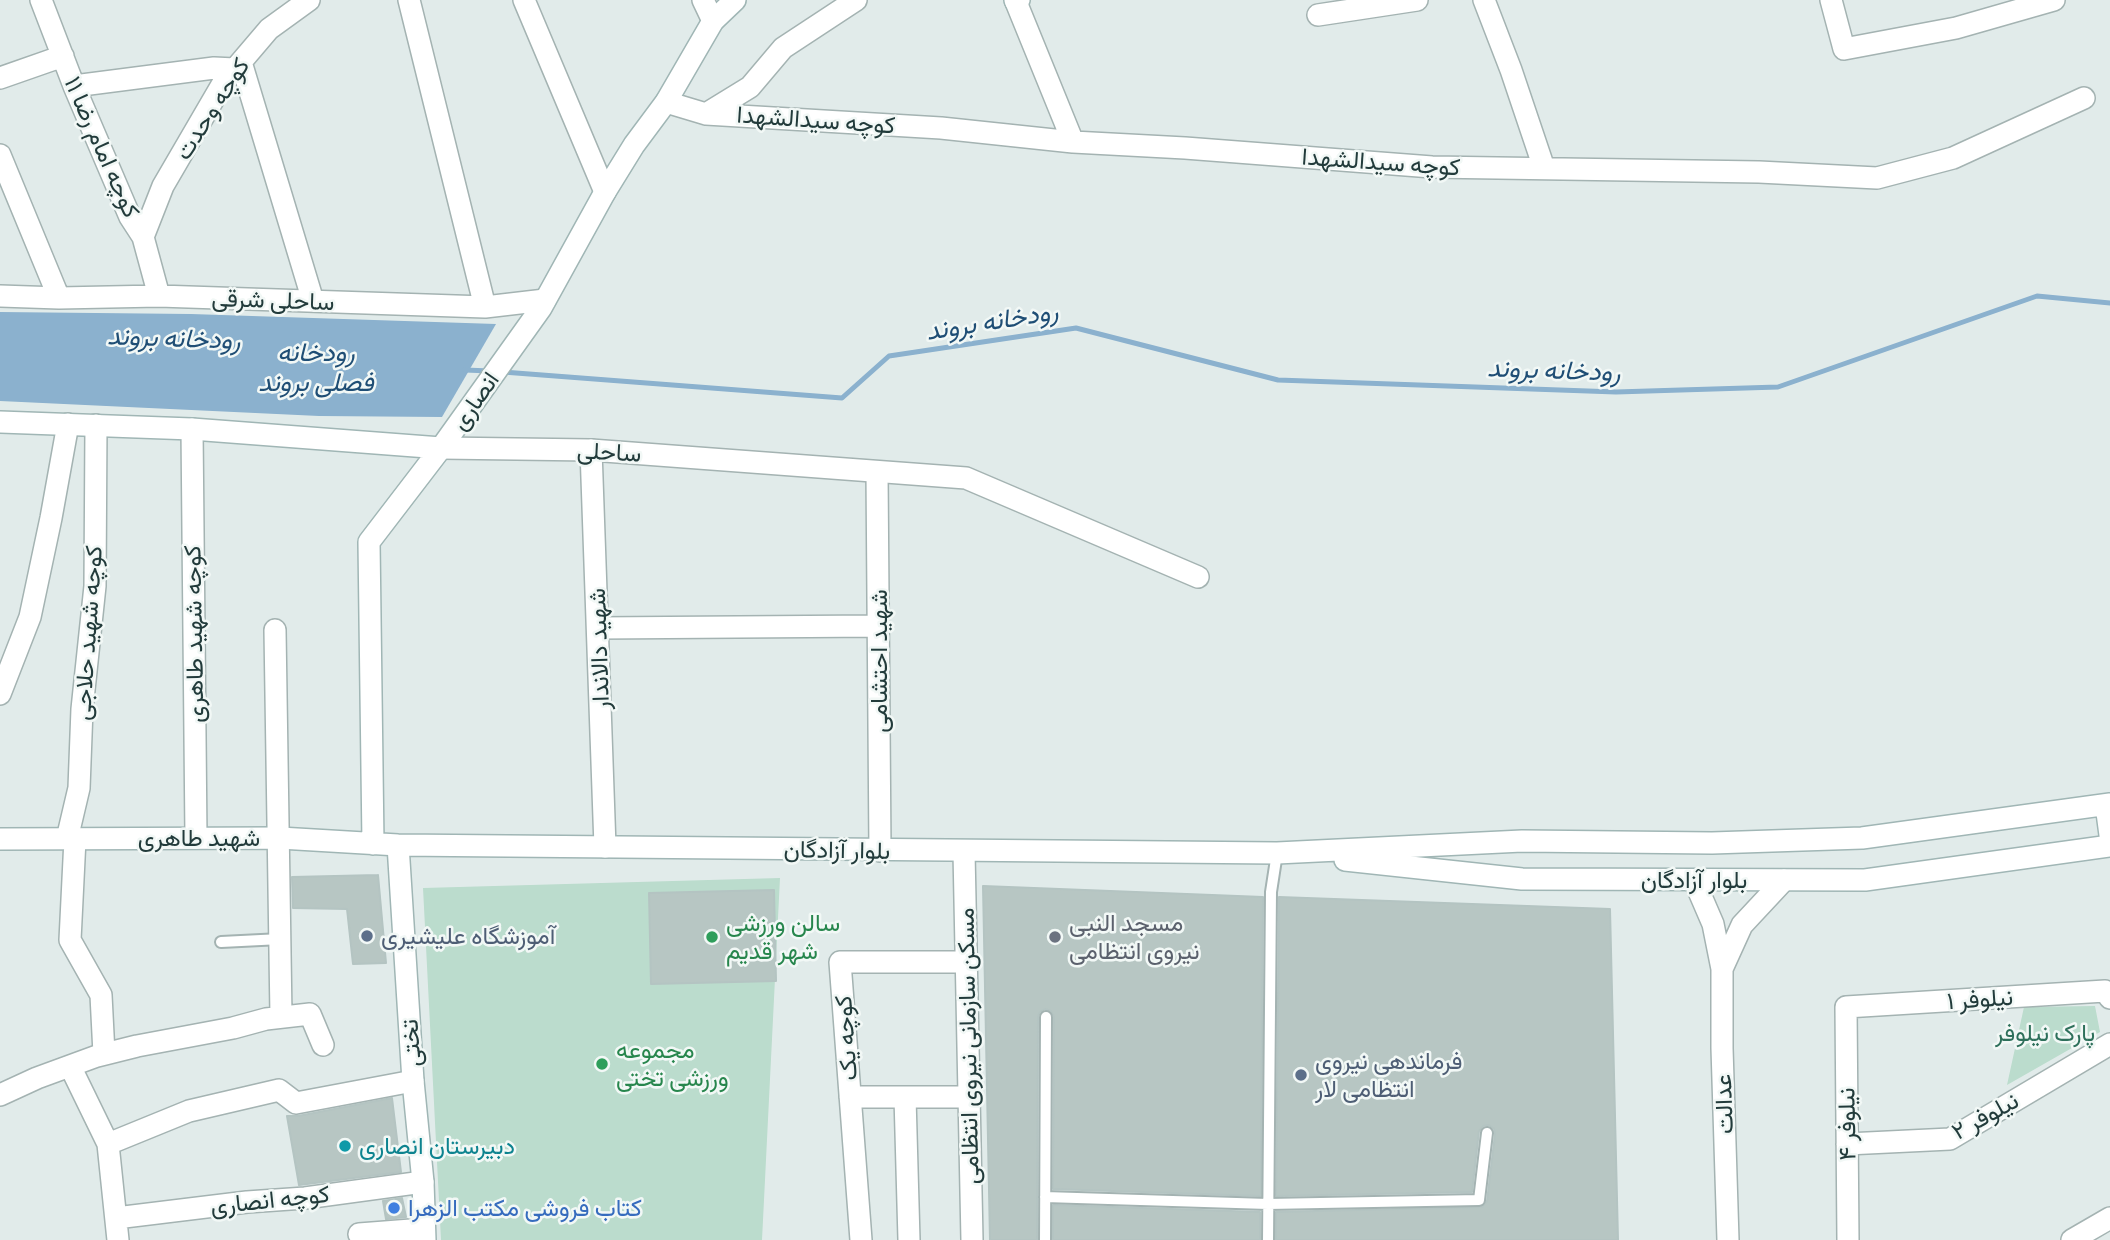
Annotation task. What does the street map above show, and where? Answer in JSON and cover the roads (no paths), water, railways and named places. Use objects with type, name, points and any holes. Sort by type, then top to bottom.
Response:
[{"type":"street","name":"کوچه امام رضا ۱۱","points":[[41,0],[130,217],[144,237],[159,296]]},
{"type":"street","name":"کوچه وحدت","points":[[144,237],[163,186],[223,83],[269,29],[309,0]]},
{"type":"street","points":[[410,0],[485,307]]},
{"type":"street","points":[[524,0],[605,192]]},
{"type":"street","points":[[703,0],[713,20]]},
{"type":"street","name":"انصاری","points":[[373,844],[369,542],[441,448],[543,304],[634,145],[666,102],[713,20],[735,0]]},
{"type":"street","points":[[706,114],[750,88],[783,48],[856,0]]},
{"type":"street","points":[[1318,15],[1417,0]]},
{"type":"street","points":[[1485,0],[1544,168]]},
{"type":"street","points":[[1831,0],[1844,49],[1956,28],[2054,0]]},
{"type":"street","points":[[1017,1],[1073,142]]},
{"type":"street","points":[[0,78],[63,56]]},
{"type":"street","points":[[75,86],[238,65],[313,301]]},
{"type":"street","name":"کوچه سیدالشهدا","points":[[666,102],[706,114],[941,128],[1073,142],[1432,167],[1759,172],[1877,178],[1953,158],[2084,98]]},
{"type":"street","points":[[0,155],[59,298]]},
{"type":"street","name":"ساحلی شرقی","points":[[0,296],[159,296],[485,307],[543,304]]},
{"type":"street","name":"ساحلی","points":[[0,422],[192,429],[441,448],[591,450],[966,478],[1198,577]]},
{"type":"street","points":[[0,694],[30,617],[68,424]]},
{"type":"street","name":"کوچه شهید حلاجی","points":[[96,425],[95,586],[82,709],[79,788],[71,839],[70,940],[101,995],[104,1055]]},
{"type":"street","name":"کوچه شهید طاهری","points":[[192,429],[196,838]]},
{"type":"street","name":"شهید دالاندار","points":[[591,450],[605,847]]},
{"type":"street","name":"شهید احتشامی","points":[[877,472],[880,851]]},
{"type":"street","points":[[598,628],[878,626]]},
{"type":"street","points":[[275,630],[281,1017]]},
{"type":"street","points":[[2108,804],[2110,835]]},
{"type":"street","name":"بلوار آزادگان","points":[[398,845],[1277,853],[1522,841],[1712,843],[1862,838],[2108,804]]},
{"type":"street","name":"شهید طاهری","points":[[0,839],[280,838],[398,845]]},
{"type":"street","name":"تختی","points":[[398,845],[425,1235]]},
{"type":"street","name":"بلوار آزادگان","points":[[1277,853],[1522,878],[1865,880],[2110,846]]},
{"type":"street","name":"مسکن سازمانی نیروی انتظامی","points":[[964,852],[972,1240]]},
{"type":"street","points":[[1694,880],[1713,924],[1722,968]]},
{"type":"street","points":[[1722,968],[1742,925],[1784,880]]},
{"type":"street","name":"کوچه یک","points":[[861,1240],[840,962],[966,962]]},
{"type":"street","name":"عدالت","points":[[1722,968],[1721,1048],[1728,1240]]},
{"type":"street","name":"نیلوفر ۱","points":[[1846,1007],[2105,992],[2110,998]]},
{"type":"street","name":"نیلوفر ۴","points":[[1846,1007],[1848,1240]]},
{"type":"street","points":[[0,1095],[136,1045],[233,1028],[266,1019],[310,1014],[323,1045]]},
{"type":"street","name":"نیلوفر ۲","points":[[1847,1144],[1950,1139],[2110,1044]]},
{"type":"street","points":[[71,1068],[108,1144],[118,1240]]},
{"type":"street","points":[[0,1076],[32,1081]]},
{"type":"street","points":[[108,1144],[189,1111],[279,1090],[296,1102],[413,1081]]},
{"type":"street","points":[[850,1097],[969,1097]]},
{"type":"street","points":[[905,1097],[908,1240]]},
{"type":"street","name":"کوچه انصاری","points":[[116,1218],[247,1202],[305,1198],[423,1182]]},
{"type":"street","points":[[2072,1240],[2110,1218]]},
{"type":"street","points":[[359,1234],[425,1235]]},
{"type":"lane","points":[[1268,1240],[1271,892],[1277,853]]},
{"type":"lane","points":[[221,942],[281,939]]},
{"type":"lane","points":[[1045,1240],[1046,1017]]},
{"type":"lane","points":[[1045,1197],[1268,1204],[1479,1200],[1487,1133]]},
{"type":"water","name":"رودخانه فصلی بروند","points":[[0,312],[191,314],[496,324],[442,417],[319,416],[0,401]]},
{"type":"waterway","name":"رودخانه بروند","points":[[503,372],[842,398],[889,356],[1076,328],[1278,380],[1616,392],[1778,387],[2037,296],[2110,303]]},
{"type":"waterway","name":"رودخانه بروند","points":[[465,370],[490,371]]},
{"type":"place","name":"آموزشگاه علیشیری","points":[[367,936]]},
{"type":"place","name":"سالن ورزشی شهر قدیم","points":[[712,937]]},
{"type":"place","name":"مسجد النبی نیروی انتظامی","points":[[1055,937]]},
{"type":"place","name":"مجموعه ورزشی تختی","points":[[602,1064]]},
{"type":"place","name":"فرماندهی نیروی انتظامی لار","points":[[1301,1075]]},
{"type":"place","name":"دبیرستان انصاری","points":[[345,1146]]},
{"type":"place","name":"کتاب فروشی مکتب الزهرا","points":[[394,1208]]},
{"type":"park label","name":"پارک نیلوفر","points":[[2045,1033]]}]
